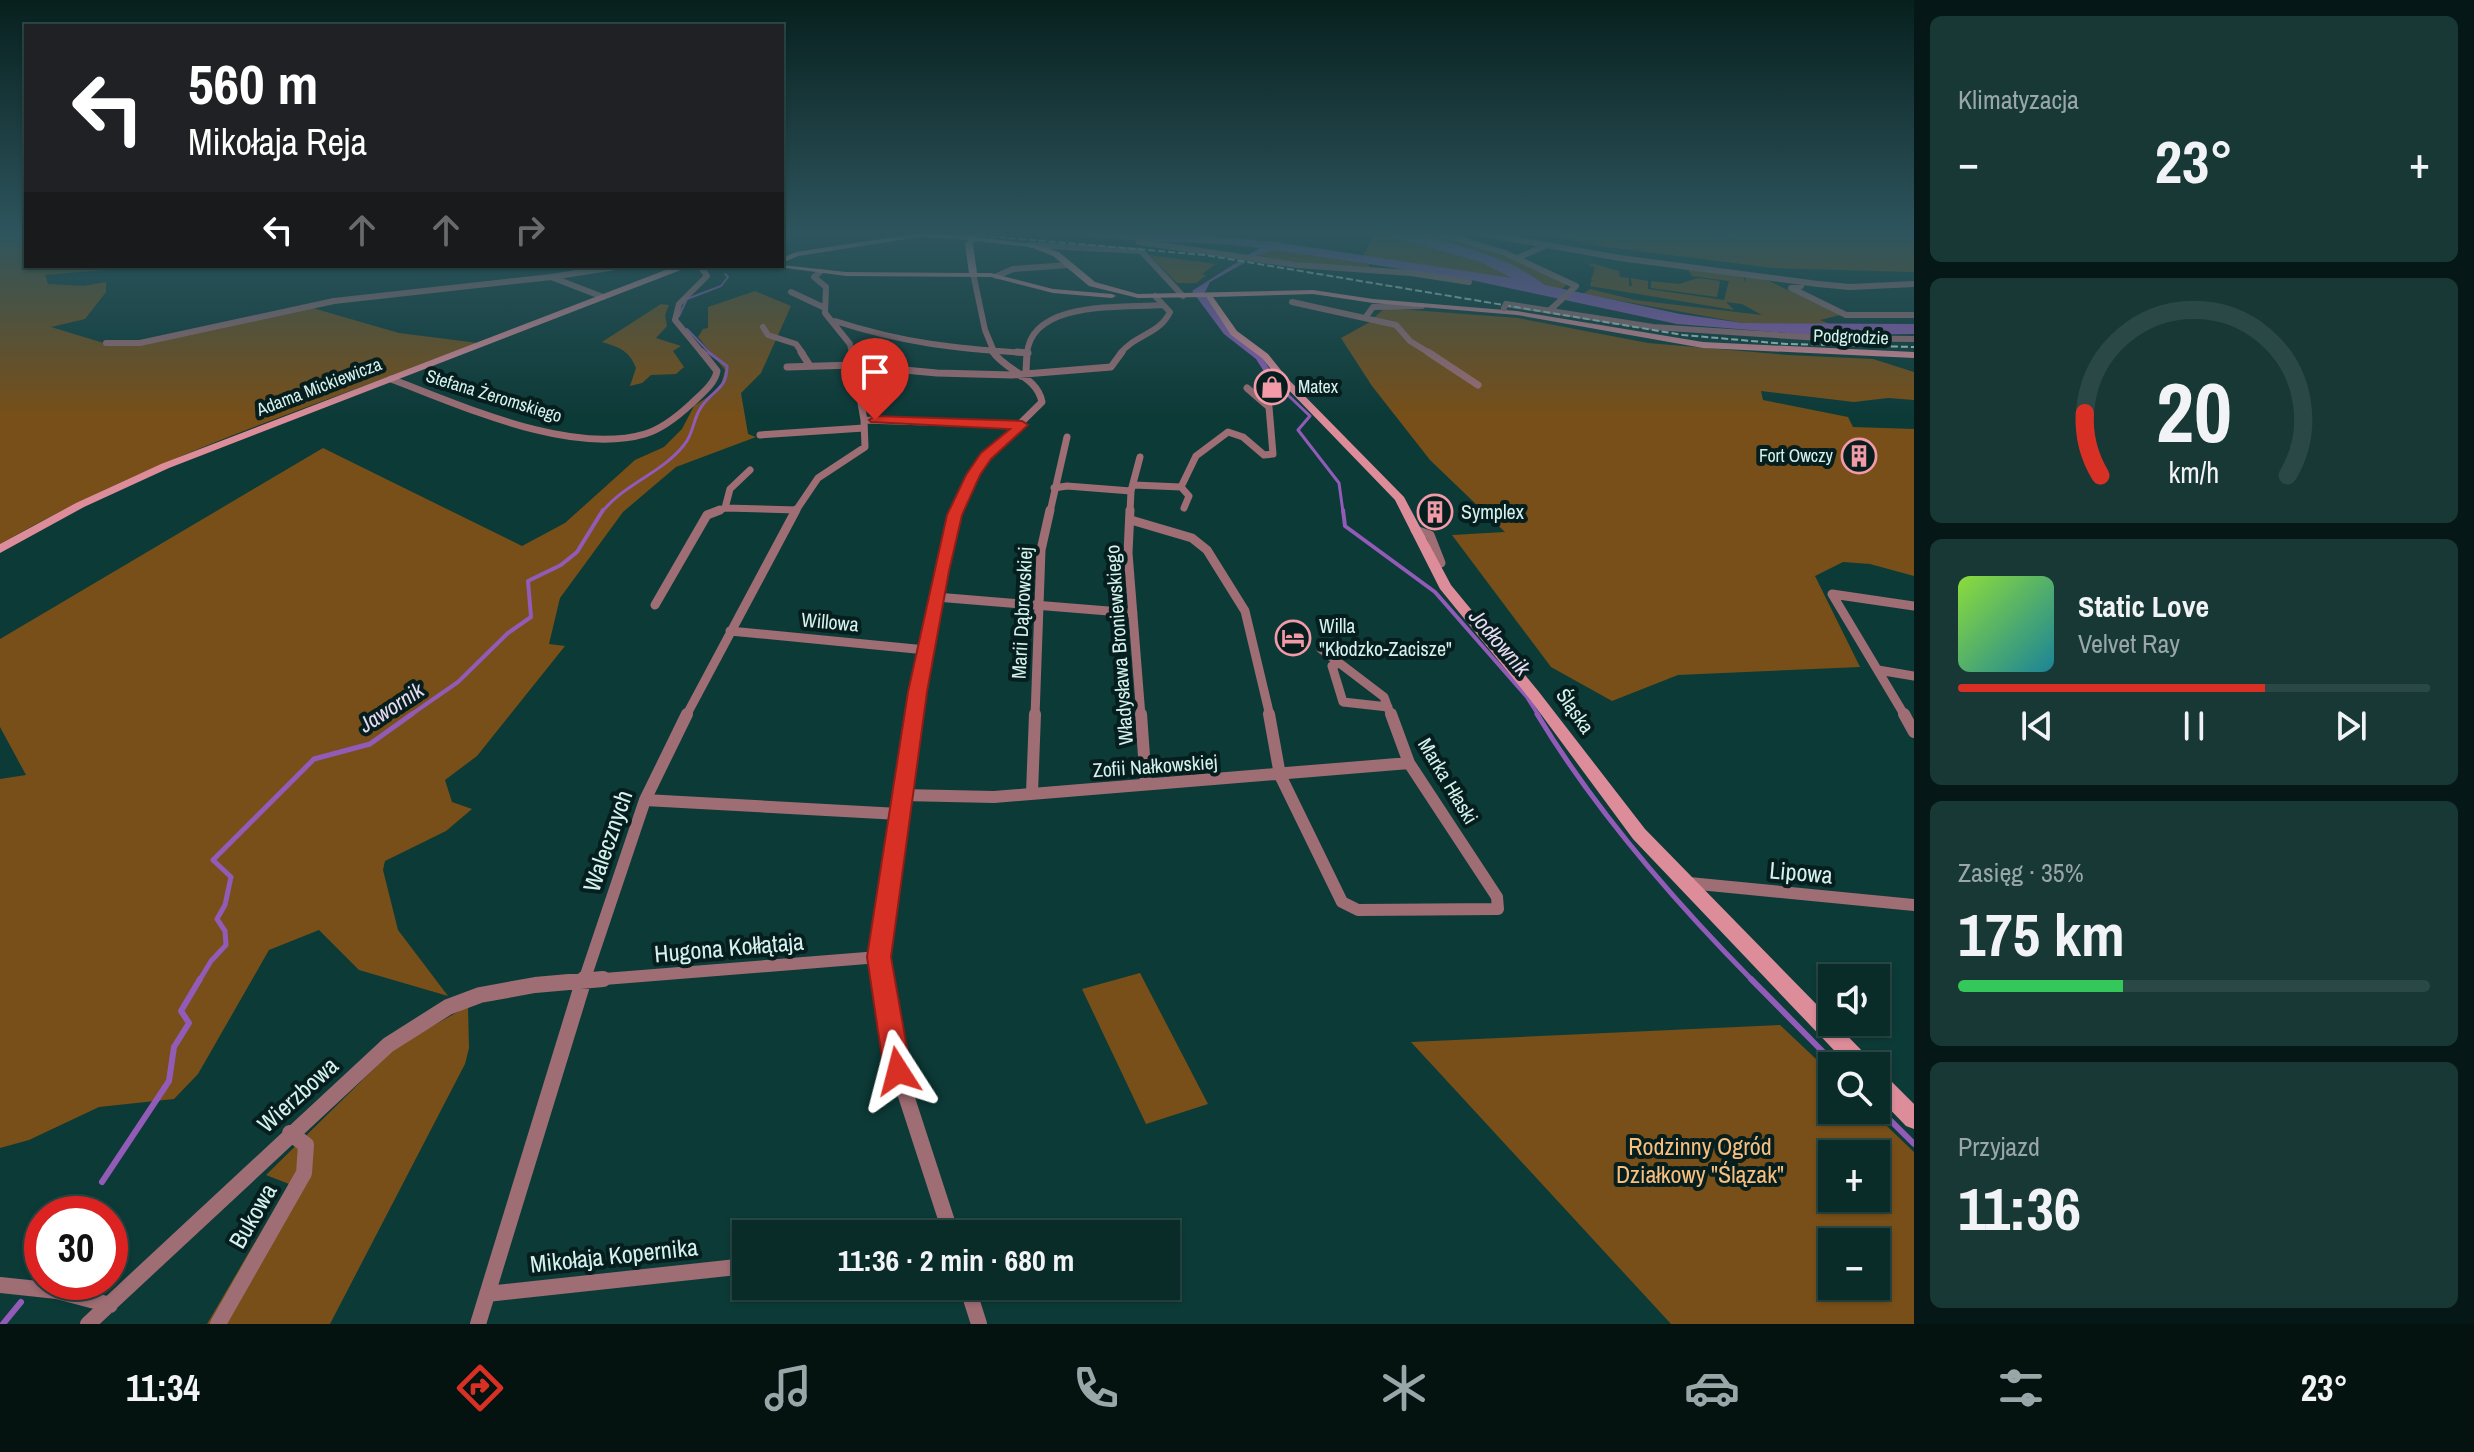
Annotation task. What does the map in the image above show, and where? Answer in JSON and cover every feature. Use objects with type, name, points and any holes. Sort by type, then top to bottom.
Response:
[{"type":"main road","name":"Adama Mickiewicza","points":[[0,549],[80,505],[146,474],[611,294]]},
{"type":"main road","points":[[1081,294],[1138,296]]},
{"type":"main road","points":[[1130,294],[1138,296]]},
{"type":"main road","name":"Podgrodzie","points":[[1138,296],[1260,294]]},
{"type":"main road","name":"Podgrodzie","points":[[1321,294],[1422,306],[1504,308],[1688,344],[1914,355]]},
{"type":"main road","name":"Śląska","points":[[1203,296],[1234,333],[1265,356],[1285,381],[1400,499],[1433,565],[1463,611],[1534,695],[1639,834],[1849,1052]]},
{"type":"main road","points":[[1890,1094],[1914,1119]]},
{"type":"street","points":[[106,343],[140,343],[334,301],[399,294]]},
{"type":"street","points":[[595,294],[603,297]]},
{"type":"street","name":"Stefana Żeromskiego","points":[[391,379],[561,434],[607,438],[643,435],[682,412],[716,377],[717,371],[675,320],[679,304],[689,294]]},
{"type":"street","points":[[795,294],[825,308],[847,337],[853,353],[864,424]]},
{"type":"street","points":[[825,308],[826,294]]},
{"type":"street","points":[[946,1220],[898,1071],[879,957],[926,650],[954,515],[986,456],[1037,410],[1042,399],[1038,388],[992,352],[979,294]]},
{"type":"street","points":[[1552,308],[1569,294]]},
{"type":"street","points":[[1803,294],[1846,315],[1914,315]]},
{"type":"street","points":[[853,353],[912,371],[1021,376],[1111,367],[1127,346],[1165,324],[1170,312],[1155,296]]},
{"type":"street","points":[[1292,302],[1396,325],[1410,341],[1478,385]]},
{"type":"street","points":[[1021,376],[1026,372],[1033,332],[1051,320],[1095,309],[1162,305]]},
{"type":"street","points":[[1365,318],[1373,307],[1422,306]]},
{"type":"street","points":[[1504,308],[1552,308],[1653,327],[1820,338],[1914,339]]},
{"type":"street","points":[[833,321],[889,338],[945,348],[1028,353]]},
{"type":"street","points":[[763,327],[768,335],[796,344],[810,366]]},
{"type":"street","points":[[787,367],[854,365]]},
{"type":"street","points":[[1181,487],[1196,456],[1228,432],[1243,437],[1264,455],[1273,454],[1269,407],[1247,388]]},
{"type":"street","points":[[760,435],[864,424],[1022,425]]},
{"type":"street","name":"Walecznych","points":[[478,1324],[583,983],[645,800],[730,631],[796,510],[818,478],[863,449],[864,424]]},
{"type":"street","name":"Marii Dąbrowskiej","points":[[1032,793],[1041,550],[1067,437]]},
{"type":"street","name":"Władysława Broniewskiego","points":[[1140,457],[1133,488],[1128,553],[1146,784]]},
{"type":"street","points":[[725,508],[730,489],[750,470]]},
{"type":"street","points":[[1054,488],[1181,487],[1189,496],[1184,508]]},
{"type":"street","points":[[655,605],[707,515],[725,508],[796,510]]},
{"type":"street","points":[[1131,520],[1192,538],[1207,550],[1245,611],[1273,728],[1280,775]]},
{"type":"street","points":[[1914,606],[1832,594],[1914,732]]},
{"type":"street","points":[[936,597],[1040,608],[1133,613]]},
{"type":"street","name":"Willowa","points":[[730,631],[926,650]]},
{"type":"street","name":"Marka Hłaski","points":[[1280,775],[1342,902],[1358,910],[1498,909],[1497,897],[1409,763],[1384,697],[1321,649]]},
{"type":"street","points":[[1339,663],[1332,666],[1343,702],[1388,707]]},
{"type":"street","points":[[1878,670],[1914,676]]},
{"type":"street","name":"Zofii Nałkowskiej","points":[[902,795],[994,797],[1409,763]]},
{"type":"street","points":[[645,800],[899,814]]},
{"type":"street","name":"Lipowa","points":[[1684,883],[1914,905]]},
{"type":"street","name":"Hugona Kołłątaja","points":[[583,983],[879,957]]},
{"type":"street","name":"Wierzbowa","points":[[88,1324],[388,1045],[448,1007],[480,995],[583,983]]},
{"type":"street","name":"Bukowa","points":[[218,1324],[304,1173],[306,1145],[290,1133]]},
{"type":"street","name":"Mikołaja Kopernika","points":[[487,1294],[732,1268]]},
{"type":"street","points":[[0,1285],[57,1291],[110,1305]]},
{"type":"street","points":[[971,1300],[979,1324]]},
{"type":"green space","points":[[0,294],[105,294],[85,319],[51,327],[107,344],[141,344],[309,307],[399,333],[478,343],[175,459],[57,513],[0,544]]},
{"type":"green space","points":[[747,294],[762,294],[791,306],[761,373],[741,393],[748,434],[756,437],[676,467],[623,512],[560,598],[549,644],[565,646],[477,756],[445,780],[452,802],[472,809],[446,831],[385,861],[383,870],[398,930],[448,996],[359,970],[319,930],[269,950],[198,1074],[174,1099],[99,1107],[29,1140],[0,1148],[0,779],[26,775],[0,727],[0,639],[323,448],[522,546],[565,523],[635,460],[664,447],[682,429],[694,406],[720,389],[725,370],[698,337],[703,329],[708,328],[708,307]]},
{"type":"green space","points":[[1583,294],[1610,294],[1635,300],[1762,315],[1742,304],[1726,302],[1734,310],[1637,294],[1681,294],[1724,300],[1726,294],[1796,294],[1840,315],[1820,320],[1830,324],[1743,323]]},
{"type":"green space","points":[[661,304],[669,305],[665,315],[667,326],[656,338],[681,346],[673,351],[684,367],[676,374],[651,375],[642,383],[630,386],[636,368],[630,357],[619,348],[602,342]]},
{"type":"green space","points":[[1385,308],[1518,318],[1648,343],[1873,359],[1914,372],[1914,400],[1888,398],[1854,402],[1761,391],[1763,400],[1848,417],[1853,427],[1914,429],[1914,576],[1870,564],[1843,562],[1815,576],[1860,667],[1678,675],[1612,701],[1551,667],[1452,535],[1505,532],[1430,460],[1372,386],[1341,338],[1368,323]]},
{"type":"green space","points":[[1140,973],[1208,1104],[1146,1124],[1082,989]]},
{"type":"green space","points":[[468,1006],[469,1048],[465,1064],[330,1324],[207,1324],[289,1184],[266,1175],[397,1046]]},
{"type":"green space","name":"Rodzinny Ogród Działkowy \"Ślązak\"","points":[[1780,1025],[1818,1061],[1818,1124],[1885,1124],[1914,1152],[1914,1324],[1671,1324],[1411,1042]]},
{"type":"shaded area","points":[[1194,294],[1204,294],[1231,334],[1262,357],[1277,381],[1270,381],[1256,359],[1224,334]]},
{"type":"shaded area","points":[[1536,294],[1586,294],[1680,314],[1743,323],[1914,324],[1914,334],[1811,335],[1677,324]]},
{"type":"waterway","name":"Jawornik","points":[[679,316],[687,299],[701,294]]},
{"type":"waterway","name":"Jawornik","points":[[687,329],[711,354]]},
{"type":"waterway","name":"Jawornik","points":[[602,512],[621,494],[675,455],[687,441],[699,410],[725,380],[727,366],[708,352]]},
{"type":"waterway","name":"Jodłownik","points":[[1271,379],[1310,416],[1298,430],[1339,483],[1343,512]]},
{"type":"waterway","name":"Jawornik","points":[[409,716],[458,682],[508,633],[531,617],[528,581],[561,565],[577,552],[603,510]]},
{"type":"waterway","name":"Jodłownik","points":[[1343,510],[1345,526],[1435,592],[1527,697],[1539,716]]},
{"type":"waterway","name":"Jawornik","points":[[199,981],[211,961],[226,945],[225,931],[217,919],[225,905],[231,877],[213,860],[314,759],[370,744],[412,714]]},
{"type":"waterway","name":"Jodłownik","points":[[1537,714],[1610,820],[1694,919],[1753,981]]},
{"type":"waterway","name":"Jawornik","points":[[102,1182],[169,1081],[174,1047],[189,1023],[181,1011],[200,979]]},
{"type":"waterway","name":"Jodłownik","points":[[1751,979],[1823,1052]]},
{"type":"waterway","name":"Jodłownik","points":[[1890,1120],[1914,1144]]},
{"type":"waterway","name":"Jawornik","points":[[3,1324],[21,1302]]},
{"type":"railway","points":[[1437,294],[1683,335],[1786,344],[1914,347]]},
{"type":"place","name":"Matex","points":[[1272,387]]},
{"type":"place","name":"Fort Owczy","points":[[1859,456]]},
{"type":"place","name":"Symplex","points":[[1435,512]]},
{"type":"place","name":"Willa \"Kłodzko-Zacisze\"","points":[[1293,638]]},
{"type":"route","points":[[875,420],[1022,425],[986,456],[973,475],[954,515],[941,571],[918,692],[879,957],[898,1071]]}]
